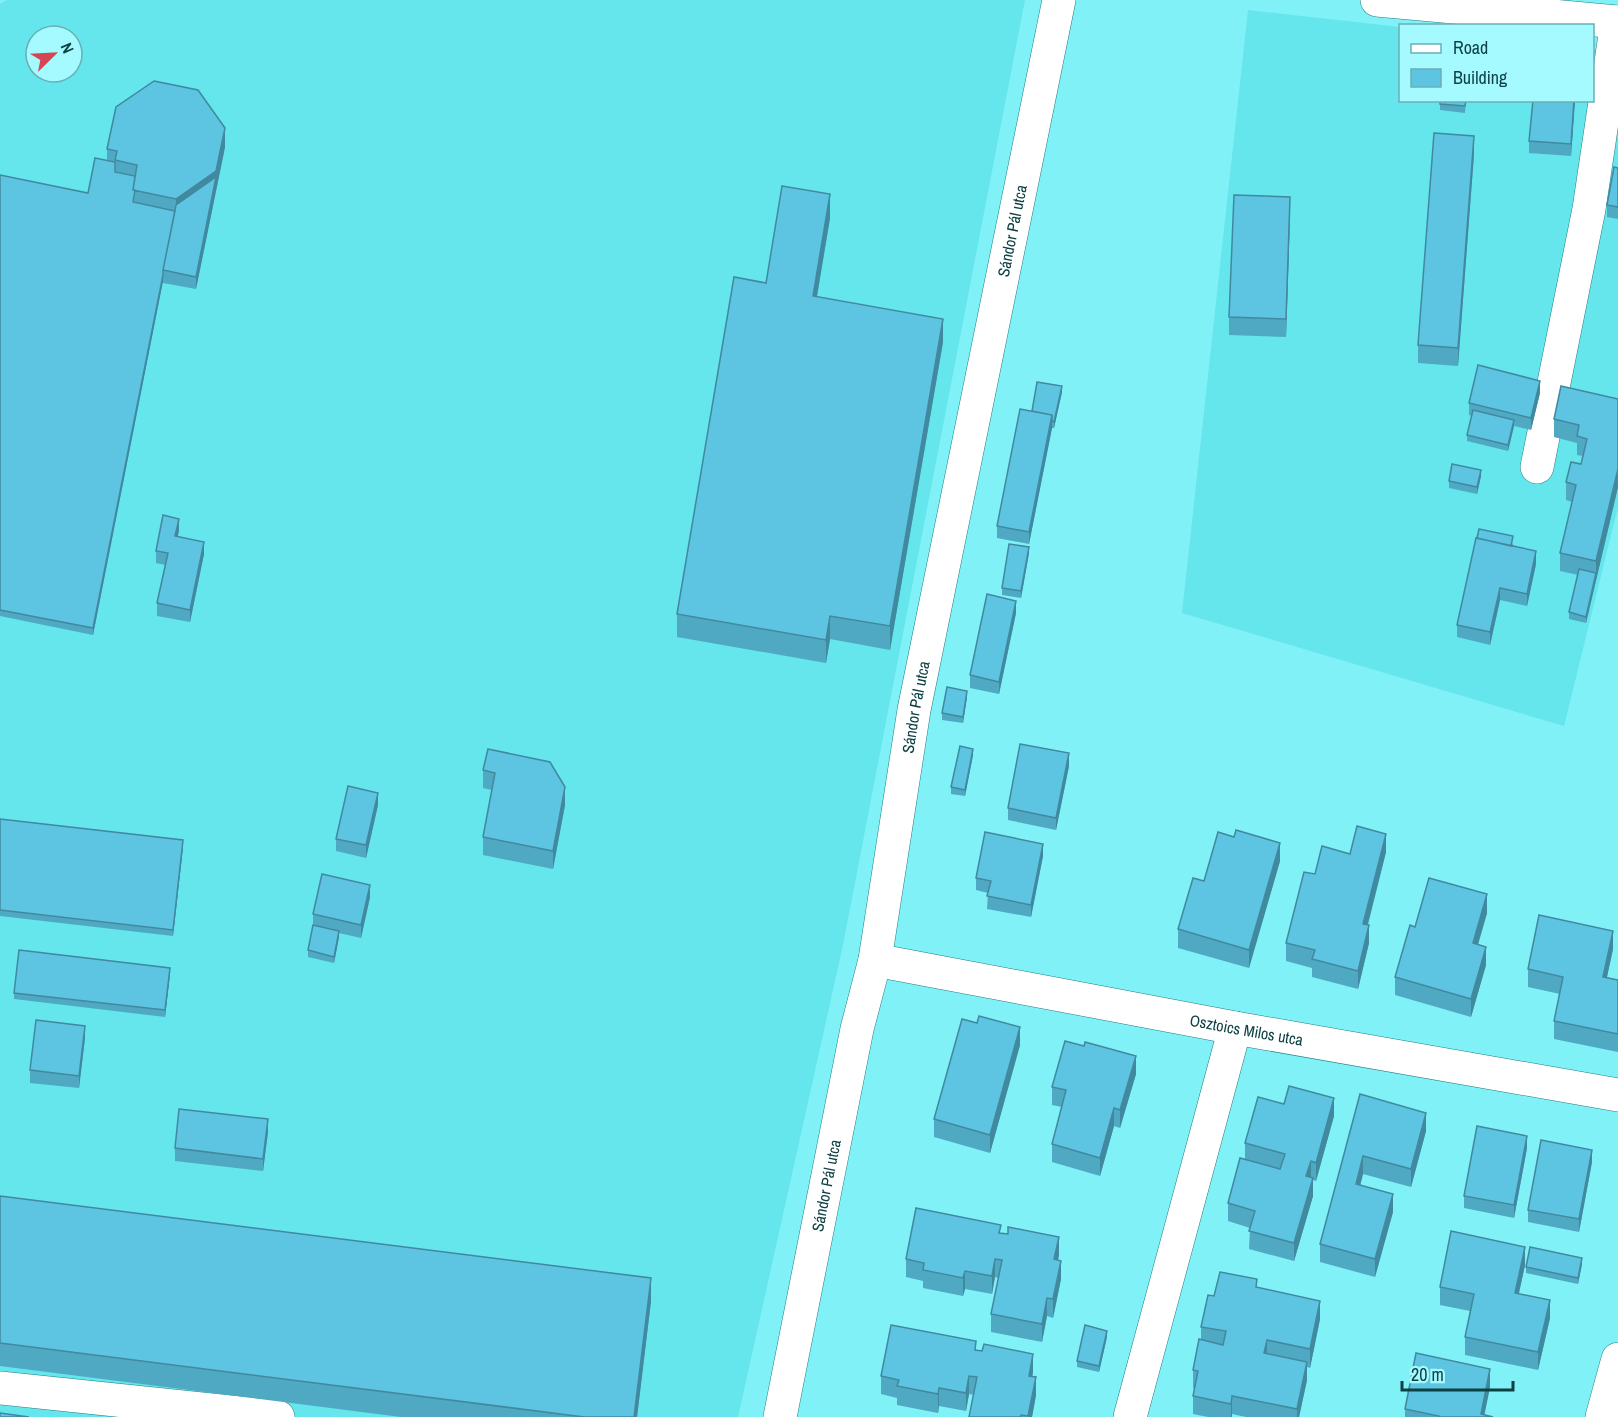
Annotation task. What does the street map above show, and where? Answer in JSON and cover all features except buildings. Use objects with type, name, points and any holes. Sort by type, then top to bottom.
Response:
[{"type":"street","name":"Sándor Pál utca","points":[[780,1417],[856,1029],[874,960],[914,710],[1059,0]]},
{"type":"street","points":[[1377,0],[1618,22],[1589,209],[1537,467]]},
{"type":"street","name":"Osztoics Milos utca","points":[[874,960],[1235,1028],[1618,1095]]},
{"type":"street","points":[[1131,1417],[1235,1028]]},
{"type":"street","points":[[1602,1417],[1618,1359]]},
{"type":"street","points":[[0,1388],[278,1417]]},
{"type":"shaded area","points":[[7,0],[1025,0],[843,945],[738,1417],[0,1417],[0,4]]},
{"type":"shaded area","points":[[1248,10],[1399,27],[1399,102],[1594,102],[1594,49],[1618,52],[1618,507],[1564,726],[1182,613]]}]
